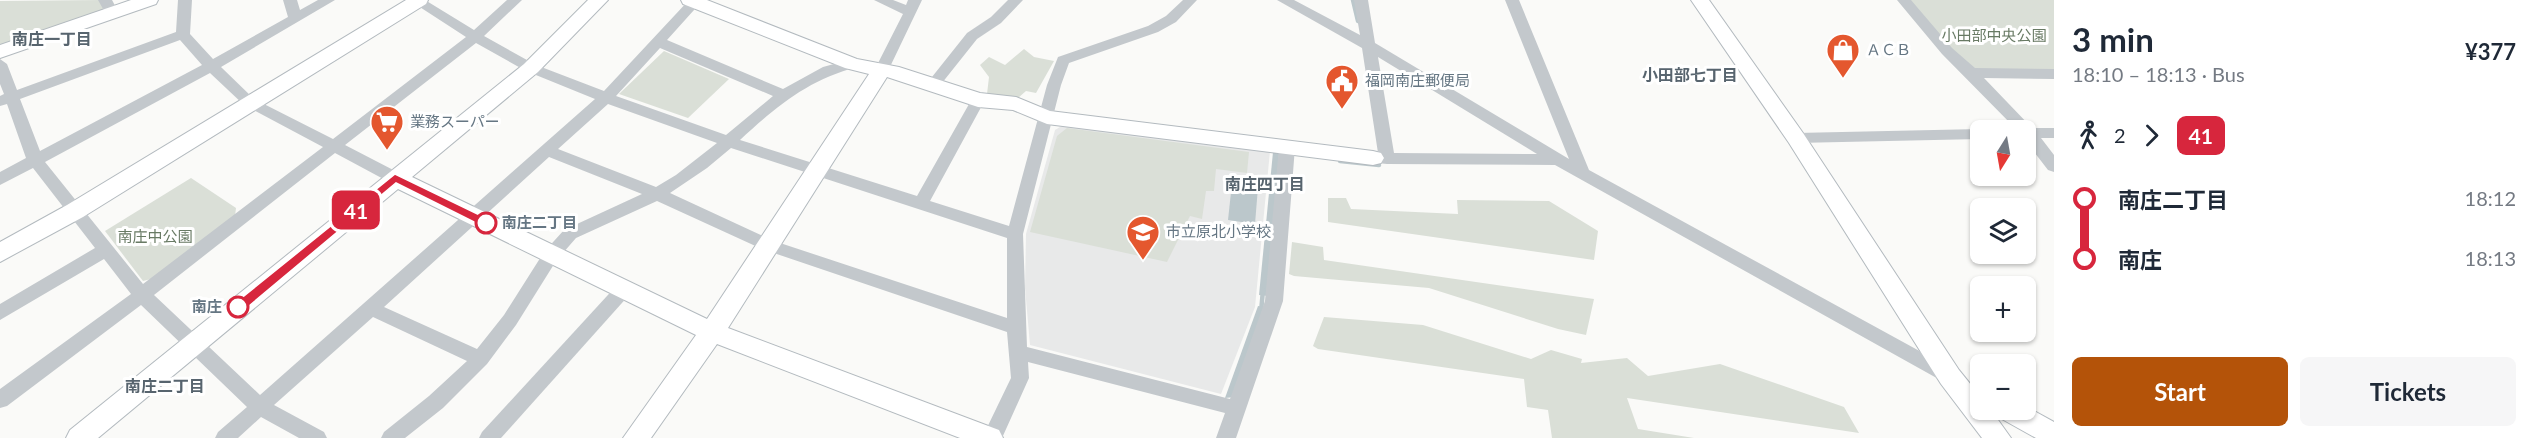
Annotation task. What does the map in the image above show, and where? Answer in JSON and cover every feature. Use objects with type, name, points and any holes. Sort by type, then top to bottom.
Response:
[{"type":"street","points":[[0,52],[109,7],[149,0]]},
{"type":"street","points":[[185,0],[183,34],[195,50],[249,102],[473,217],[712,332],[991,438],[1020,378],[1016,328],[1015,234],[1063,60],[1106,44],[1151,32],[1175,17],[1190,0]]},
{"type":"street","points":[[290,0],[295,19]]},
{"type":"street","points":[[0,179],[212,66],[328,0]]},
{"type":"street","points":[[0,253],[75,211],[417,0],[475,37],[531,68],[606,98],[730,142],[1015,234]]},
{"type":"street","points":[[0,400],[142,295],[475,37],[515,0]]},
{"type":"street","points":[[79,438],[531,68],[599,0]]},
{"type":"street","points":[[642,437],[881,71],[912,6],[882,0]]},
{"type":"street","points":[[933,85],[972,36],[996,20],[1016,0]]},
{"type":"street","points":[[1284,0],[1371,47],[1558,160],[1970,388]]},
{"type":"street","points":[[1361,0],[1371,47],[1380,159]]},
{"type":"street","points":[[1512,0],[1582,172]]},
{"type":"street","points":[[1700,0],[1796,138],[1950,377],[1998,438]]},
{"type":"street","points":[[1904,0],[1947,51],[2015,120]]},
{"type":"street","points":[[225,438],[606,98],[694,1],[852,64],[933,85],[978,100],[1016,104],[1047,117],[1286,156],[1558,160]]},
{"type":"street","points":[[6,99],[183,34]]},
{"type":"street","points":[[658,42],[784,95]]},
{"type":"street","points":[[0,64],[6,99],[35,160],[142,295],[192,345],[260,407],[317,438]]},
{"type":"street","points":[[391,438],[422,414],[481,359],[503,330],[535,277],[570,234],[657,194],[683,179],[803,81],[838,66],[852,64]]},
{"type":"street","points":[[1971,73],[2054,74]]},
{"type":"street","points":[[921,203],[978,100]]},
{"type":"street","points":[[2036,133],[2054,133]]},
{"type":"street","points":[[1796,138],[1970,134]]},
{"type":"street","points":[[2036,144],[2054,166]]},
{"type":"street","points":[[548,151],[657,194],[768,245],[1016,328]]},
{"type":"street","points":[[1226,438],[1274,301],[1286,156]]},
{"type":"street","points":[[0,313],[106,250]]},
{"type":"street","points":[[489,438],[624,290]]},
{"type":"street","points":[[370,309],[481,359]]},
{"type":"street","points":[[1019,352],[1236,408]]},
{"type":"street","points":[[2027,420],[2054,435]]},
{"type":"shaded area","name":"市立原北小学校","points":[[1065,124],[1270,151],[1255,307],[1221,394],[1030,345],[1025,288],[1026,234],[1055,130]]},
{"type":"shaded area","points":[[1273,152],[1279,154],[1268,296],[1259,295]]},
{"type":"shaded area","points":[[1232,183],[1258,187],[1255,224],[1228,220]]},
{"type":"shaded area","points":[[1258,306],[1265,307],[1235,397],[1225,398]]},
{"type":"green space","points":[[101,0],[106,9],[6,46],[0,45],[0,1]]},
{"type":"green space","name":"小田部中央公園","points":[[1904,0],[2054,0],[2054,74],[1971,73]]},
{"type":"green space","points":[[1024,49],[1034,57],[1054,61],[1036,93],[1026,91],[1018,98],[987,94],[989,77],[980,65],[989,57],[1005,65]]},
{"type":"green space","points":[[664,51],[729,79],[688,118],[619,94]]},
{"type":"green space","points":[[1067,128],[1249,152],[1247,173],[1216,169],[1214,191],[1206,191],[1202,219],[1190,216],[1167,262],[1030,232],[1057,136]]},
{"type":"green space","name":"南庄中公園","points":[[191,178],[236,208],[235,216],[151,279],[143,281],[105,231]]},
{"type":"green space","points":[[1328,198],[1346,198],[1351,209],[1458,214],[1457,200],[1549,201],[1598,231],[1594,260],[1328,222]]},
{"type":"green space","points":[[1292,242],[1323,247],[1324,260],[1594,299],[1586,335],[1558,329],[1429,288],[1294,276],[1289,274]]},
{"type":"green space","points":[[1324,317],[1423,325],[1531,359],[1551,350],[1582,359],[1581,363],[1627,358],[1648,376],[1720,364],[1844,407],[1859,433],[1627,398],[1638,429],[1694,438],[1552,438],[1548,410],[1527,407],[1524,379],[1318,349],[1313,346]]},
{"type":"waterway","points":[[1353,0],[1358,21]]},
{"type":"waterway","points":[[1340,161],[1379,165]]},
{"type":"waterway","points":[[1261,312],[1263,290]]},
{"type":"bus line","name":"41","points":[[238,307],[395,178],[486,223]]},
{"type":"place","name":"ＡＣＢ","points":[[1843,79]]},
{"type":"place","name":"福岡南庄郵便局","points":[[1342,110]]},
{"type":"place","name":"業務スーパー","points":[[387,151]]},
{"type":"place","name":"南庄二丁目","points":[[486,223]]},
{"type":"place","name":"市立原北小学校","points":[[1143,261]]},
{"type":"place","name":"南庄","points":[[238,307]]},
{"type":"district","name":"南庄一丁目","points":[[52,39]]},
{"type":"district","name":"小田部七丁目","points":[[1690,75]]},
{"type":"district","name":"南庄四丁目","points":[[1265,184]]},
{"type":"district","name":"南庄二丁目","points":[[165,386]]}]
